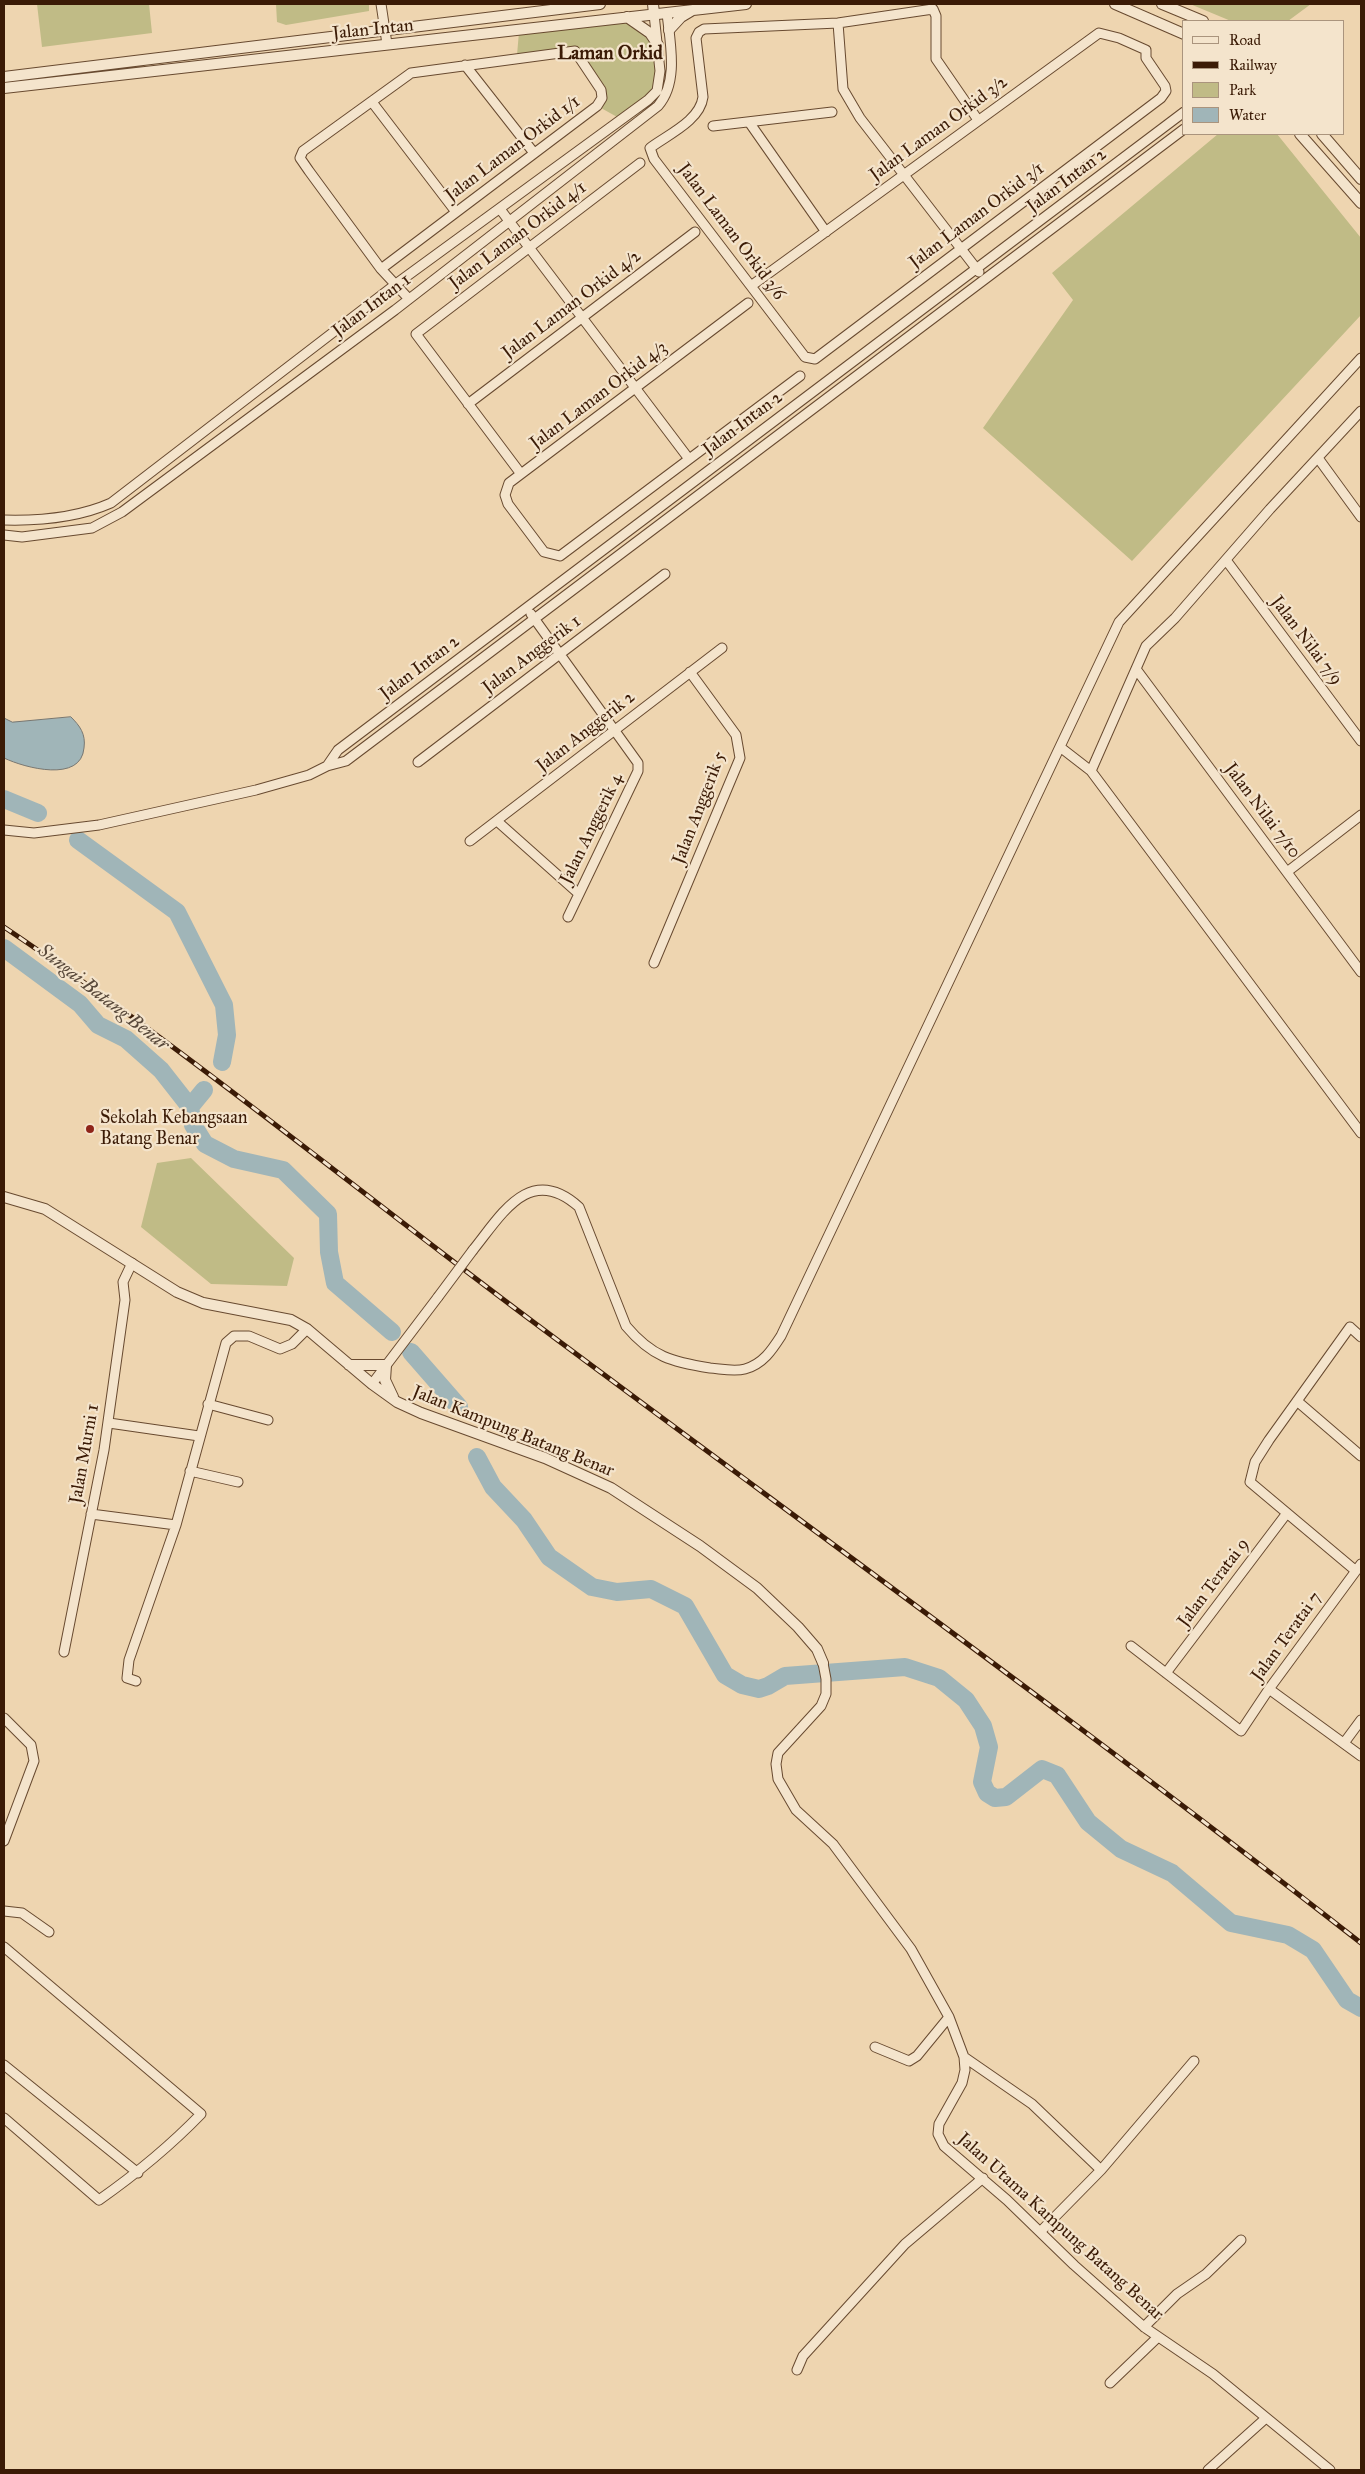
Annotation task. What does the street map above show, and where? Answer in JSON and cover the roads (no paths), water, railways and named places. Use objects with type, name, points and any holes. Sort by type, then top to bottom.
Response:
[{"type":"street","points":[[381,4],[387,44]]},
{"type":"street","name":"Jalan Intan","points":[[4,77],[600,4]]},
{"type":"street","name":"Jalan Intan","points":[[4,88],[627,17],[653,9],[694,10],[746,4]]},
{"type":"street","points":[[1115,4],[1182,33]]},
{"type":"street","points":[[1162,4],[1201,20]]},
{"type":"street","name":"Jalan Intan 1","points":[[4,535],[22,538],[92,528],[122,512],[409,299],[658,106],[666,98],[670,86],[671,69],[667,8]]},
{"type":"street","name":"Jalan Intan 1","points":[[4,520],[69,516],[94,511],[111,503],[396,284],[648,100],[657,91],[660,71],[653,9]]},
{"type":"street","points":[[978,120],[936,59],[936,16],[933,9],[838,23],[843,89],[860,118],[903,176],[985,279]]},
{"type":"street","points":[[669,30],[681,17],[694,10]]},
{"type":"street","points":[[627,17],[650,33],[658,45]]},
{"type":"street","name":"Jalan Laman Orkid 3/6","points":[[781,326],[654,159],[650,148],[685,123],[702,106],[696,38],[699,32],[704,29],[838,23]]},
{"type":"street","name":"Jalan Laman Orkid 3/2","points":[[751,286],[1099,33],[1118,38],[1146,50],[1146,58]]},
{"type":"street","name":"Jalan Laman Orkid 1/1","points":[[575,51],[597,81],[602,98],[597,106],[381,269],[300,158],[303,151],[411,73],[465,65],[575,51]]},
{"type":"street","name":"Jalan Laman Orkid 3/1","points":[[781,326],[805,357],[809,360],[815,359],[1162,98],[1166,91],[1165,86],[1146,58]]},
{"type":"street","points":[[465,65],[534,154]]},
{"type":"street","points":[[372,102],[456,212]]},
{"type":"street","points":[[713,126],[832,112]]},
{"type":"street","name":"Jalan Intan 2","points":[[328,766],[338,750],[977,270],[1182,114]]},
{"type":"street","points":[[749,122],[826,232]]},
{"type":"street","name":"Jalan Intan 2","points":[[4,830],[34,834],[99,825],[256,790],[310,775],[328,766],[346,761],[1182,131]]},
{"type":"street","points":[[1301,135],[1361,203]]},
{"type":"street","points":[[1323,135],[1361,179]]},
{"type":"street","name":"Jalan Laman Orkid 4/1","points":[[468,404],[416,334],[530,249],[640,163]]},
{"type":"street","points":[[500,209],[689,458],[800,376]]},
{"type":"street","name":"Jalan Laman Orkid 4/2","points":[[468,404],[695,232]]},
{"type":"street","points":[[381,269],[409,299]]},
{"type":"street","name":"Jalan Laman Orkid 4/3","points":[[689,458],[560,556],[544,552],[508,504],[505,495],[509,483],[748,303]]},
{"type":"street","points":[[372,1384],[473,1250],[517,1197],[532,1191],[554,1191],[568,1198],[579,1207],[626,1326],[637,1339],[658,1355],[677,1363],[732,1371],[746,1369],[771,1353],[782,1336],[1119,622],[1361,358]]},
{"type":"street","points":[[468,404],[521,474]]},
{"type":"street","points":[[1091,771],[1146,646],[1176,618],[1361,411]]},
{"type":"street","points":[[1318,458],[1361,517]]},
{"type":"street","name":"Jalan Nilai 7/9","points":[[1226,560],[1361,741]]},
{"type":"street","name":"Jalan Anggerik 1","points":[[418,762],[665,574]]},
{"type":"street","name":"Jalan Anggerik 4","points":[[526,608],[638,763],[638,771],[568,917]]},
{"type":"street","name":"Jalan Anggerik 2","points":[[470,841],[722,648]]},
{"type":"street","name":"Jalan Nilai 7/10","points":[[1136,669],[1361,972]]},
{"type":"street","name":"Jalan Anggerik 5","points":[[654,963],[740,758],[736,735],[690,672]]},
{"type":"street","points":[[1060,747],[1091,771],[1361,1132]]},
{"type":"street","points":[[1286,872],[1361,816]]},
{"type":"street","points":[[497,821],[579,894]]},
{"type":"street","name":"Jalan Kampung Batang Benar","points":[[4,1197],[45,1209],[177,1292],[203,1303],[291,1320],[307,1329],[372,1384],[398,1402],[420,1413],[545,1458],[611,1488],[700,1546],[758,1588],[798,1627],[817,1649],[824,1663]]},
{"type":"street","name":"Jalan Murni 1","points":[[64,1652],[109,1423],[125,1300],[123,1282],[132,1263]]},
{"type":"street","points":[[1358,1568],[1250,1482],[1255,1462],[1350,1327],[1361,1336]]},
{"type":"street","points":[[136,1681],[127,1678],[129,1660],[176,1525],[226,1343],[234,1336],[249,1336],[280,1349],[292,1344],[307,1329]]},
{"type":"street","points":[[349,1365],[386,1365]]},
{"type":"street","points":[[386,1365],[385,1380],[388,1390],[398,1402]]},
{"type":"street","points":[[1297,1401],[1361,1456]]},
{"type":"street","points":[[208,1404],[268,1420]]},
{"type":"street","points":[[109,1423],[199,1436]]},
{"type":"street","points":[[190,1471],[238,1482]]},
{"type":"street","name":"Jalan Teratai 9","points":[[1166,1673],[1287,1513]]},
{"type":"street","points":[[91,1514],[176,1525]]},
{"type":"street","name":"Jalan Teratai 7","points":[[1166,1673],[1241,1731],[1269,1688],[1358,1568]]},
{"type":"street","points":[[1131,1646],[1166,1673]]},
{"type":"street","name":"Jalan Utama Kampung Batang Benar","points":[[824,1663],[826,1694],[821,1706],[778,1753],[776,1764],[778,1779],[796,1810],[834,1844],[910,1949],[949,2017],[964,2058],[962,2083],[939,2124],[938,2134],[944,2146],[983,2178],[1041,2231],[1074,2265],[1144,2327],[1213,2374],[1330,2470]]},
{"type":"street","points":[[1269,1688],[1361,1756]]},
{"type":"street","points":[[4,1718],[31,1745],[34,1761],[4,1841]]},
{"type":"street","points":[[1344,1743],[1361,1720]]},
{"type":"street","points":[[4,1911],[22,1913],[49,1932]]},
{"type":"street","points":[[4,1947],[201,2114],[170,2146],[138,2173],[99,2200],[4,2118]]},
{"type":"street","points":[[875,2047],[909,2061],[916,2056],[949,2017]]},
{"type":"street","points":[[964,2058],[1032,2104],[1101,2170]]},
{"type":"street","points":[[1041,2231],[1101,2170],[1194,2061]]},
{"type":"street","points":[[4,2065],[138,2173]]},
{"type":"street","points":[[797,2370],[803,2356],[905,2244],[983,2178]]},
{"type":"street","points":[[1144,2327],[1177,2294],[1206,2274],[1241,2240]]},
{"type":"street","points":[[1110,2383],[1158,2337]]},
{"type":"street","points":[[1208,2470],[1266,2418]]},
{"type":"water","points":[[71,717],[82,731],[84,739],[81,759],[73,766],[51,770],[25,766],[4,758],[4,718],[12,722]]},
{"type":"waterway","points":[[4,799],[38,813]]},
{"type":"waterway","points":[[78,840],[177,912],[224,1005],[227,1035],[222,1062]]},
{"type":"waterway","name":"Sungai Batang Benar","points":[[4,948],[80,1004],[98,1025],[126,1039],[161,1070],[190,1107],[193,1125],[205,1144],[234,1159],[283,1170],[328,1214],[329,1252],[335,1283],[392,1332]]},
{"type":"waterway","points":[[190,1107],[204,1090]]},
{"type":"waterway","name":"Sungai Batang Benar","points":[[411,1352],[459,1407]]},
{"type":"waterway","name":"Sungai Batang Benar","points":[[477,1457],[493,1487],[524,1520],[549,1557],[592,1587],[617,1592],[651,1589],[685,1606],[725,1675],[742,1685],[759,1689],[785,1676],[905,1667],[939,1678],[966,1700],[983,1726],[989,1747],[982,1782],[987,1793],[995,1798],[1006,1797],[1042,1769],[1057,1775],[1088,1822],[1121,1849],[1172,1873],[1231,1923],[1288,1935],[1313,1950],[1347,2000],[1361,2008]]},
{"type":"railway","points":[[4,927],[139,1022],[206,1072],[470,1274],[1054,1708],[1361,1943]]},
{"type":"place","name":"Sekolah Kebangsaan Batang Benar","points":[[90,1129]]},
{"type":"district","name":"Laman Orkid","points":[[610,54]]}]
